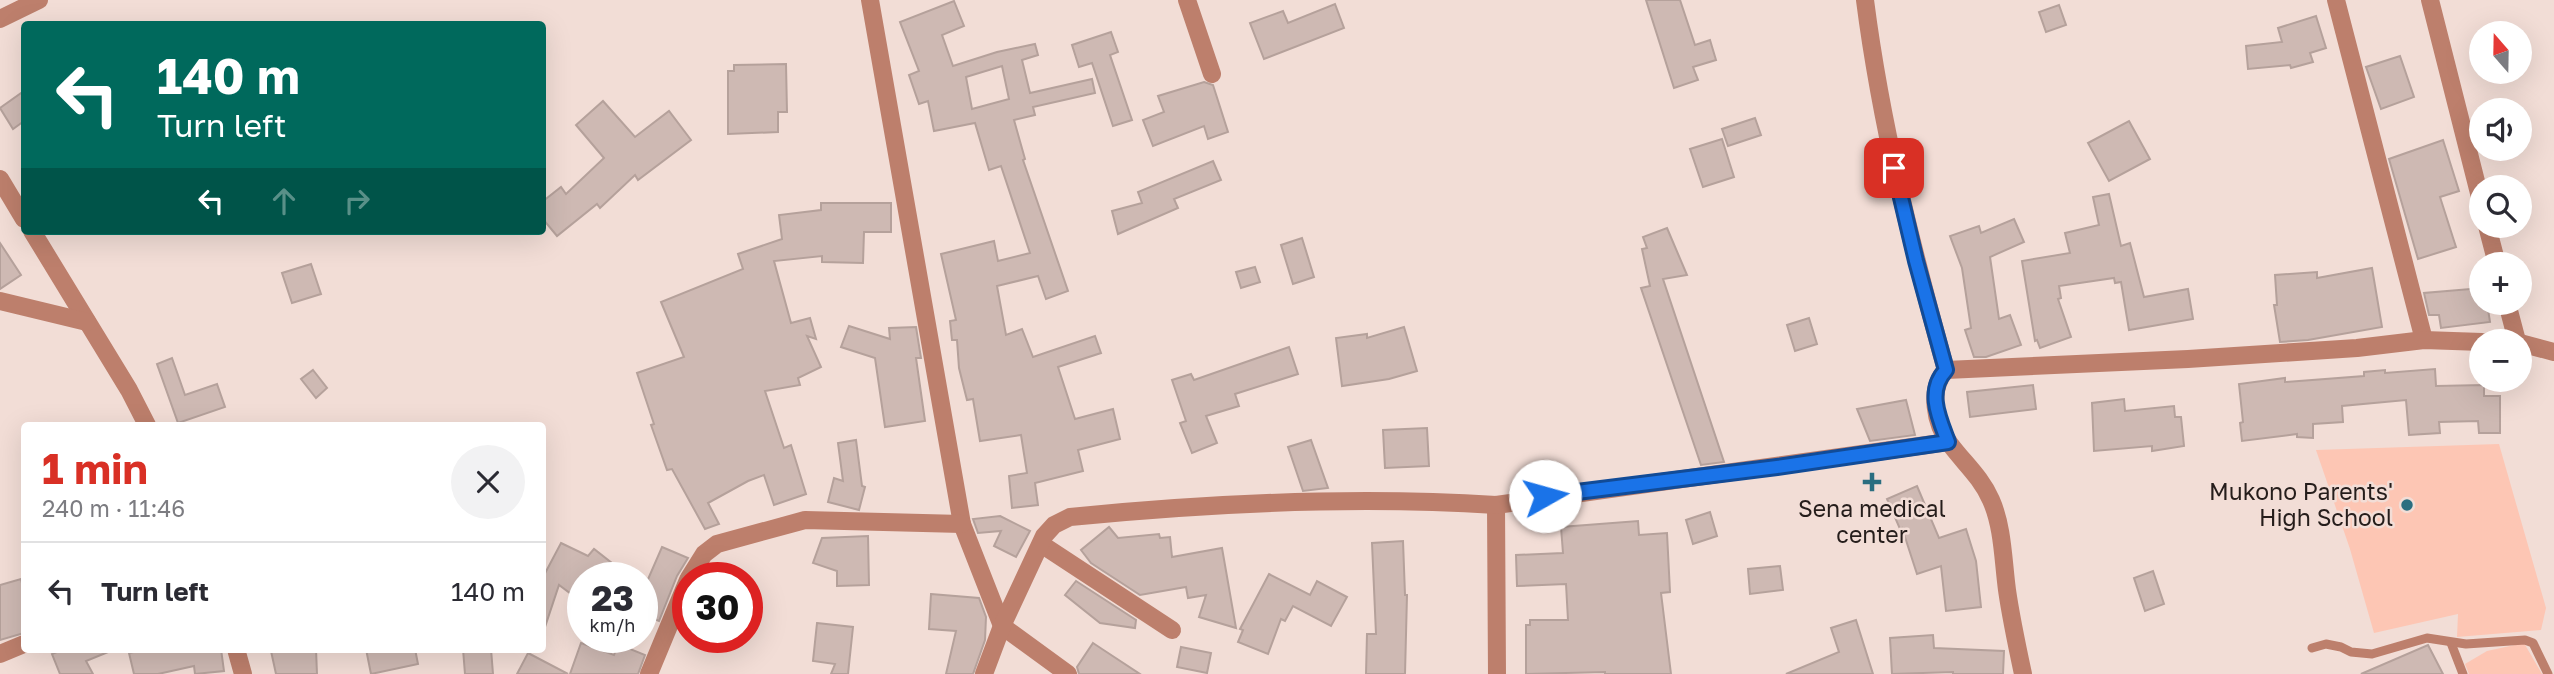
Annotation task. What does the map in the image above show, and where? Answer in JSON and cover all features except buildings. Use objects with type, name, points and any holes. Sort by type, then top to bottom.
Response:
[{"type":"street","points":[[0,19],[39,0]]},
{"type":"street","points":[[870,0],[962,524],[1002,626],[1068,674]]},
{"type":"street","points":[[1187,0],[1212,74]]},
{"type":"street","points":[[1865,0],[1894,168],[1946,370],[1935,386],[1936,411],[1948,442],[1976,472],[1991,500],[1998,521],[2010,612],[2023,674]]},
{"type":"street","points":[[2336,0],[2424,340]]},
{"type":"street","points":[[2430,0],[2474,175]]},
{"type":"street","points":[[0,179],[21,214]]},
{"type":"street","points":[[34,235],[145,422]]},
{"type":"street","points":[[0,301],[87,321]]},
{"type":"street","points":[[1946,370],[2188,359],[2357,348],[2424,340],[2469,342]]},
{"type":"street","points":[[2532,346],[2554,352]]},
{"type":"street","points":[[984,674],[1002,626],[1041,544],[1054,525],[1070,517],[1299,501],[1496,505],[1545,496],[1948,442]]},
{"type":"street","points":[[1496,505],[1497,674]]},
{"type":"street","points":[[699,562],[704,554],[717,544],[805,520],[962,524]]},
{"type":"street","points":[[1041,544],[1172,630]]},
{"type":"street","points":[[649,674],[672,619]]},
{"type":"street","points":[[0,654],[21,645]]},
{"type":"street","points":[[237,653],[243,674]]},
{"type":"lane","points":[[2312,648],[2326,644],[2341,647],[2351,653],[2372,654],[2427,638],[2451,643],[2486,644],[2525,640],[2533,643],[2548,674]]},
{"type":"lane","points":[[2451,643],[2463,674]]},
{"type":"shaded area","points":[[2499,444],[2546,608],[2541,630],[2457,637],[2458,614],[2374,633],[2350,549],[2316,450]]},
{"type":"shaded area","points":[[2524,643],[2542,674],[2469,674],[2465,664],[2487,651]]},
{"type":"place","name":"Sena medical center","points":[[1872,482]]},
{"type":"place","name":"Mukono Parents' High School","points":[[2407,505]]},
{"type":"route","points":[[1545,496],[1948,442],[1936,411],[1935,386],[1946,370],[1894,168]]}]
